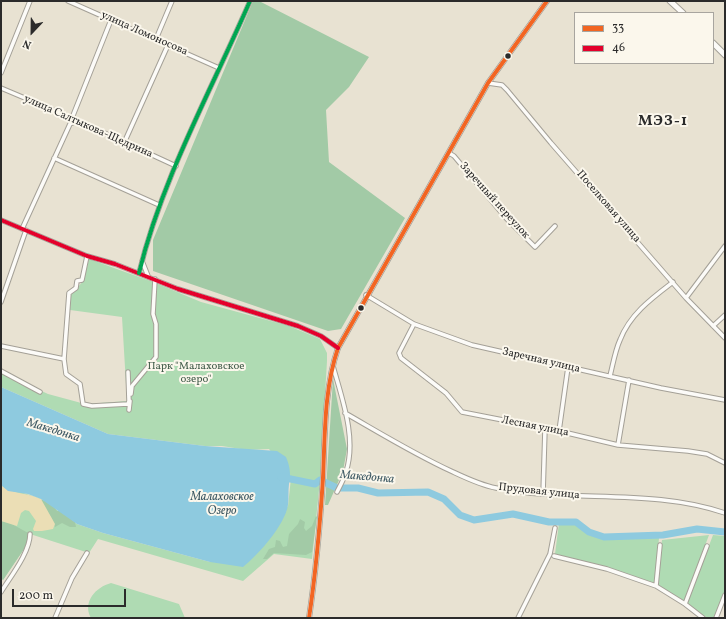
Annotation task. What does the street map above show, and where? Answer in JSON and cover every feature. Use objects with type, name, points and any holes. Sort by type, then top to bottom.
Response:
[{"type":"main road","points":[[309,618],[317,558],[327,407],[333,363],[338,348],[366,295],[488,83],[547,1]]},
{"type":"main road","points":[[670,1],[682,12]]},
{"type":"main road","points":[[714,44],[725,55]]},
{"type":"street","points":[[1,73],[30,1]]},
{"type":"street","name":"улица Ломоносова","points":[[68,1],[220,68]]},
{"type":"street","points":[[156,39],[172,1]]},
{"type":"street","points":[[139,273],[147,240],[159,205],[250,1]]},
{"type":"street","points":[[72,118],[111,20]]},
{"type":"street","points":[[124,142],[168,45]]},
{"type":"street","name":"Поселковая улица","points":[[488,83],[502,85],[507,90],[551,143],[686,298],[725,338]]},
{"type":"street","name":"улица Салтыкова-Щедрина","points":[[1,88],[72,118],[176,166]]},
{"type":"street","points":[[67,117],[70,124]]},
{"type":"street","points":[[1,301],[24,229],[70,124],[77,121]]},
{"type":"street","name":"Заречный переулок","points":[[449,153],[454,156],[506,218],[535,247],[555,226]]},
{"type":"street","points":[[54,158],[159,205]]},
{"type":"street","points":[[1,220],[87,256],[155,278],[203,297],[298,326],[321,336],[338,348]]},
{"type":"street","points":[[686,298],[725,246]]},
{"type":"street","points":[[722,251],[725,254]]},
{"type":"street","points":[[87,256],[82,280],[77,281],[76,288],[69,293],[64,359],[66,374],[80,384],[83,404],[128,404],[128,372]]},
{"type":"street","points":[[142,261],[148,276]]},
{"type":"street","points":[[130,410],[132,386],[156,357],[156,324],[153,314],[155,278]]},
{"type":"street","points":[[610,376],[620,340],[626,329],[646,302],[673,282]]},
{"type":"street","name":"Заречная улица","points":[[366,295],[414,324],[472,345],[725,400]]},
{"type":"street","points":[[713,326],[725,315]]},
{"type":"street","name":"Лесная улица","points":[[414,324],[399,353],[401,358],[446,393],[462,412],[559,431],[618,445],[706,454],[725,463]]},
{"type":"street","points":[[1,346],[64,359]]},
{"type":"street","points":[[333,363],[348,422],[350,448],[346,472],[337,492]]},
{"type":"street","points":[[559,431],[568,367]]},
{"type":"street","points":[[1,371],[40,392]]},
{"type":"street","points":[[618,445],[629,380]]},
{"type":"street","name":"Прудовая улица","points":[[345,412],[406,448],[476,482],[508,490],[543,494],[688,502],[725,513]]},
{"type":"street","points":[[543,494],[545,429]]},
{"type":"street","points":[[518,618],[550,554],[555,528]]},
{"type":"street","points":[[1,592],[30,542],[30,534]]},
{"type":"street","points":[[656,586],[660,546]]},
{"type":"street","points":[[685,604],[706,546]]},
{"type":"street","points":[[55,618],[72,578],[87,553]]},
{"type":"street","points":[[554,556],[607,569],[656,586],[685,604],[703,618]]},
{"type":"street","points":[[716,618],[725,595]]},
{"type":"green space","points":[[253,1],[259,1],[369,57],[349,87],[326,110],[329,162],[405,218],[341,329],[328,331],[153,271],[153,240]]},
{"type":"green space","name":"Парк \"Малаховское озеро\"","points":[[89,259],[153,282],[201,302],[289,326],[320,339],[327,353],[327,361],[320,480],[312,559],[274,554],[243,581],[98,539],[89,553],[30,534],[24,549],[3,580],[1,578],[1,485],[41,499],[77,524],[103,533],[210,562],[288,506],[291,478],[269,449],[247,450],[108,434],[1,387],[1,372],[48,394],[85,404],[127,401],[122,317],[70,310],[71,295],[84,280]]},
{"type":"green space","points":[[333,379],[347,449],[343,471],[328,505],[325,505]]},
{"type":"green space","points":[[41,500],[52,504],[57,511],[61,511],[75,522],[76,527],[70,527],[62,523],[55,527],[53,520]]},
{"type":"green space","points":[[316,516],[312,552],[306,555],[274,553],[267,559],[263,559],[269,549],[275,547],[276,540],[280,541],[283,547],[287,546],[289,534],[298,524],[300,519],[305,522],[304,528],[306,531],[312,526]]},
{"type":"green space","points":[[1,521],[10,523],[30,534],[24,549],[3,580],[1,578]]},
{"type":"green space","points":[[559,523],[575,523],[588,533],[604,539],[659,538],[655,584],[607,567],[555,554]]},
{"type":"green space","points":[[709,535],[684,602],[657,585],[662,540]]},
{"type":"green space","points":[[713,535],[725,536],[725,591],[714,618],[710,618],[696,612],[687,604]]},
{"type":"green space","points":[[111,583],[179,604],[185,618],[91,618],[88,606],[89,601],[100,588]]},
{"type":"sand","points":[[1,485],[15,492],[41,499],[55,524],[53,529],[34,531],[33,529],[36,521],[29,511],[25,510],[21,513],[17,526],[1,521]]},
{"type":"water","name":"Малаховское Озеро","points":[[1,387],[108,434],[205,446],[277,451],[286,457],[290,470],[288,505],[286,513],[270,539],[243,567],[210,562],[103,533],[77,524],[41,499],[28,494],[8,491],[1,485]]},
{"type":"waterway","name":"Македонка","points":[[281,477],[315,484],[320,480],[337,488],[358,488],[378,493],[428,492],[444,499],[460,515],[474,520],[513,514],[549,522],[576,522],[589,532],[604,537],[663,535],[697,529],[725,532]]},
{"type":"transit line","points":[[139,273],[149,238],[174,169],[188,135],[250,1]]},
{"type":"transit line","name":"33","points":[[309,618],[319,531],[328,396],[333,364],[338,348],[488,83],[547,1]]},
{"type":"transit line","name":"46","points":[[1,220],[87,256],[115,264],[178,289],[298,326],[321,336],[338,348]]},
{"type":"district","name":"МЭЗ-1","points":[[663,122]]}]
